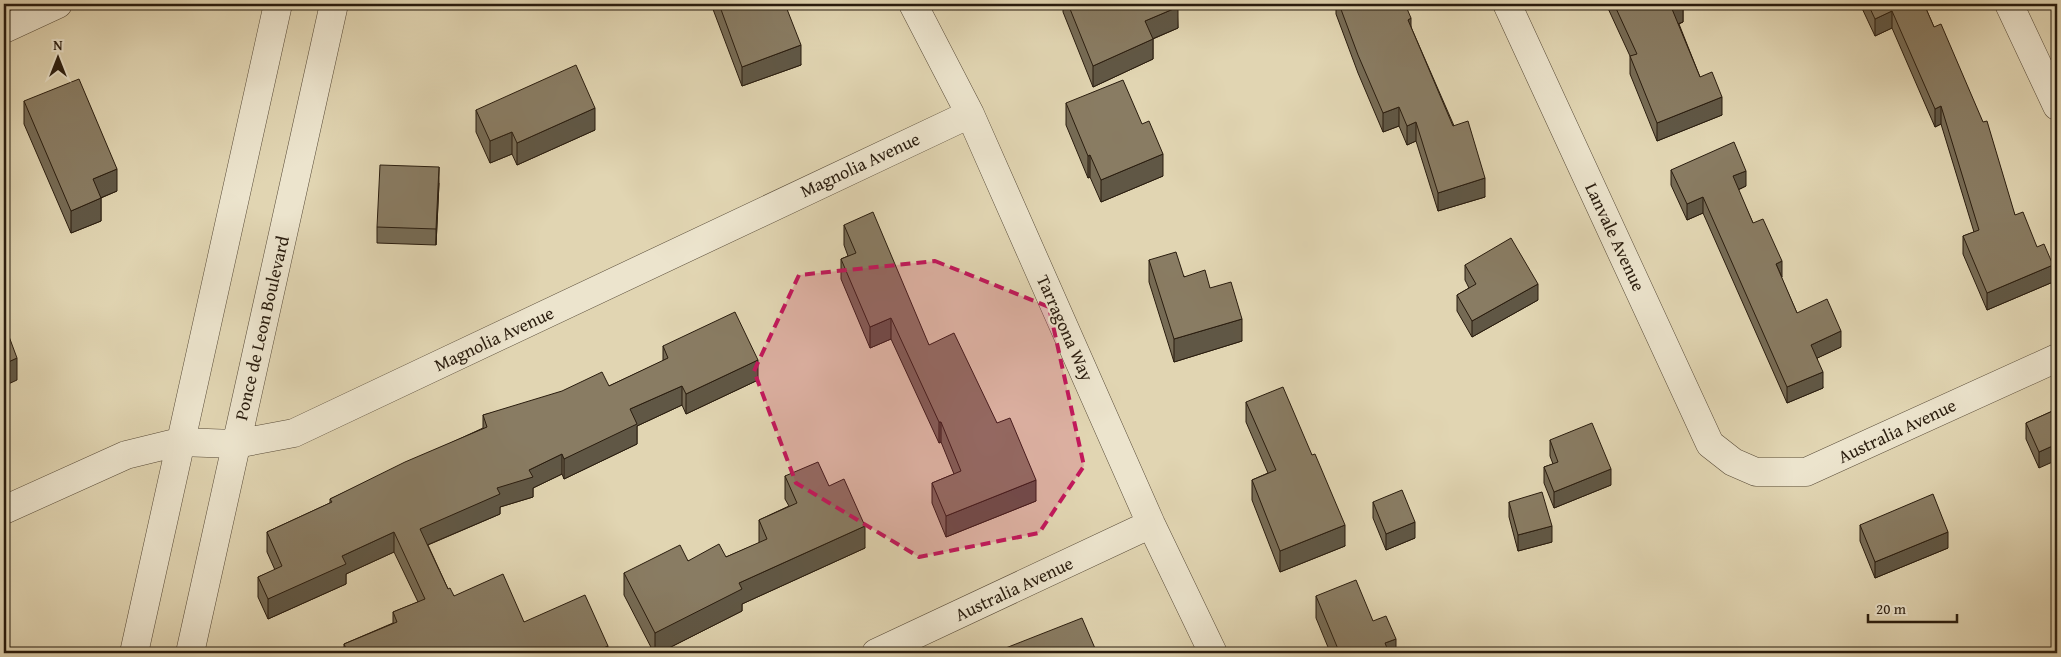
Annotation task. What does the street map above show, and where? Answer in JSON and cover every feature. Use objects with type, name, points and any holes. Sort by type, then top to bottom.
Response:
[{"type":"street","points":[[4,29],[58,4]]},
{"type":"street","points":[[134,653],[179,442],[278,4]]},
{"type":"street","name":"Ponce de Leon Boulevard","points":[[190,653],[334,4]]},
{"type":"street","name":"Tarragona Way","points":[[913,4],[970,114],[1151,524],[1213,653]]},
{"type":"street","name":"Lanvale Avenue","points":[[1507,4],[1710,444],[1733,462]]},
{"type":"street","points":[[2009,4],[2057,106]]},
{"type":"street","name":"Magnolia Avenue","points":[[4,510],[126,455],[179,442],[236,444],[294,433],[970,114]]},
{"type":"street","name":"Australia Avenue","points":[[1733,462],[1756,472],[1806,472],[2057,358]]},
{"type":"street","name":"Australia Avenue","points":[[876,653],[1151,524]]},
{"type":"highlighted area","points":[[935,261],[1049,307],[1084,466],[1039,533],[919,557],[796,483],[754,371],[799,275]]},
{"type":"building","points":[[719,4],[785,4],[801,45],[742,67]]},
{"type":"building","points":[[1068,4],[1177,4],[1178,7],[1145,21],[1153,39],[1093,66]]},
{"type":"building","points":[[1339,4],[1405,4],[1411,18],[1408,20],[1453,126],[1468,121],[1485,178],[1438,193],[1416,122],[1407,126],[1399,107],[1383,113]]},
{"type":"building","points":[[1614,4],[1683,4],[1672,9],[1700,77],[1712,72],[1722,97],[1657,123],[1630,56],[1637,54]]},
{"type":"building","points":[[1868,4],[1924,4],[1934,27],[1941,24],[1983,122],[1987,121],[2015,215],[2023,212],[2037,247],[2044,244],[2053,265],[1987,293],[1963,236],[1979,230],[1941,106],[1935,109],[1892,11],[1875,19]]},
{"type":"building","points":[[576,65],[595,108],[517,143],[512,132],[490,141],[476,110]]},
{"type":"building","points":[[79,79],[117,169],[93,179],[101,198],[71,211],[24,101]]},
{"type":"building","points":[[1123,80],[1142,124],[1149,121],[1163,154],[1101,180],[1090,155],[1088,156],[1066,103]]},
{"type":"building","points":[[1734,142],[1746,171],[1733,176],[1753,223],[1763,219],[1782,261],[1776,264],[1797,313],[1827,299],[1841,331],[1811,345],[1823,372],[1787,387],[1703,197],[1687,204],[1671,170]]},
{"type":"building","points":[[380,165],[439,167],[436,229],[377,227]]},
{"type":"building","points":[[873,212],[929,345],[954,333],[997,423],[1010,418],[1036,480],[946,516],[932,483],[961,471],[941,422],[939,422],[891,318],[870,327],[841,259],[856,253],[844,225]]},
{"type":"building","points":[[1511,238],[1538,284],[1472,321],[1457,295],[1476,284],[1465,265]]},
{"type":"building","points":[[1176,252],[1184,277],[1205,270],[1210,288],[1231,282],[1242,319],[1174,339],[1149,260]]},
{"type":"building","points":[[735,312],[758,360],[686,394],[682,386],[630,409],[637,424],[564,459],[562,454],[529,470],[533,477],[497,488],[500,494],[420,529],[448,589],[450,588],[454,596],[503,574],[524,622],[585,595],[608,646],[592,653],[348,653],[344,644],[397,622],[393,612],[425,599],[394,532],[342,556],[346,564],[268,599],[258,577],[282,566],[267,532],[332,502],[330,499],[405,462],[487,427],[483,415],[562,391],[602,372],[609,386],[668,358],[663,346]]},
{"type":"building","points":[[4,323],[17,358],[4,364]]},
{"type":"building","points":[[1283,387],[1312,455],[1315,454],[1345,525],[1280,551],[1252,480],[1276,470],[1246,402]]},
{"type":"building","points":[[2057,409],[2057,444],[2039,452],[2026,423]]},
{"type":"building","points":[[1592,423],[1611,469],[1554,492],[1544,467],[1558,462],[1550,440]]},
{"type":"building","points":[[818,462],[829,486],[844,479],[865,526],[739,583],[742,589],[655,633],[624,573],[680,545],[688,561],[719,544],[726,557],[767,539],[759,520],[797,503],[785,476]]},
{"type":"building","points":[[1402,490],[1415,522],[1386,534],[1373,502]]},
{"type":"building","points":[[1542,492],[1552,526],[1518,535],[1509,502]]},
{"type":"building","points":[[1933,494],[1948,532],[1875,562],[1860,525]]},
{"type":"building","points":[[1356,580],[1373,621],[1386,616],[1396,639],[1385,643],[1389,653],[1327,653],[1338,649],[1316,596]]},
{"type":"building","points":[[1082,618],[1097,653],[993,653]]}]
